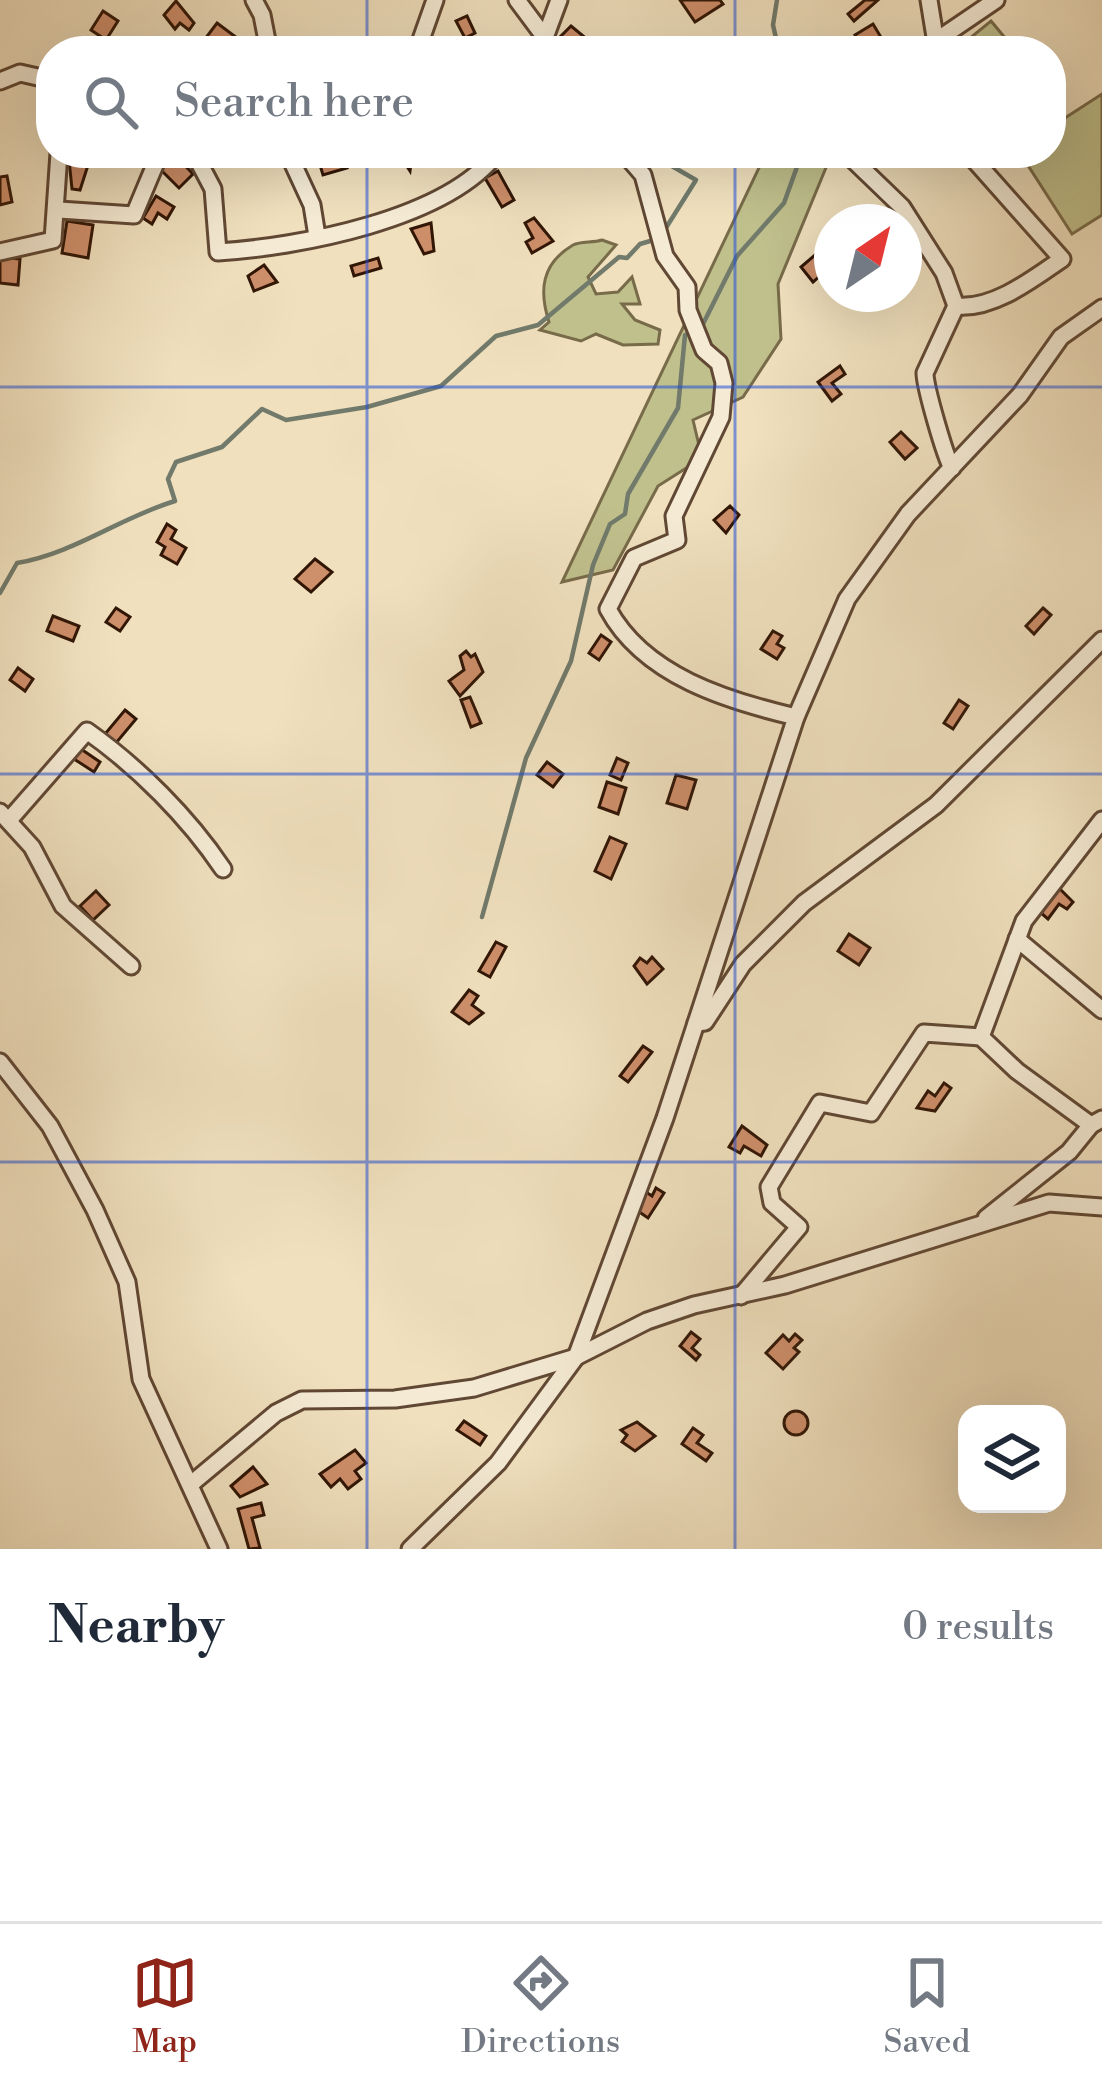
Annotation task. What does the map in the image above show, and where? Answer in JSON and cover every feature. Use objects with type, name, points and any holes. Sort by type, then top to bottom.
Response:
[{"type":"street","points":[[254,0],[266,36]]},
{"type":"street","points":[[422,36],[434,0]]},
{"type":"street","points":[[517,0],[540,36]]},
{"type":"street","points":[[550,36],[559,0]]},
{"type":"street","points":[[937,36],[996,0]]},
{"type":"street","points":[[930,4],[962,24]]},
{"type":"street","points":[[930,4],[935,36]]},
{"type":"street","points":[[0,81],[20,73],[36,77]]},
{"type":"street","points":[[0,252],[53,240],[59,168]]},
{"type":"street","points":[[59,210],[134,215],[154,168]]},
{"type":"street","points":[[202,168],[213,189],[218,252],[269,249],[365,226],[456,188],[479,168]]},
{"type":"street","points":[[296,168],[312,205],[317,236]]},
{"type":"street","points":[[636,168],[643,176],[664,256],[687,287],[688,310],[704,350],[719,362],[724,383],[721,416],[674,516],[677,540],[634,558],[608,609],[620,632],[717,699],[796,717]]},
{"type":"street","points":[[862,168],[902,207],[944,273],[956,306],[925,373],[941,423],[941,450],[952,468]]},
{"type":"street","points":[[956,306],[970,308],[1016,289],[1062,260],[981,168]]},
{"type":"street","points":[[417,1547],[498,1463],[576,1357],[696,1023],[796,717],[848,599],[908,514],[1020,395],[1061,337],[1102,308]]},
{"type":"street","points":[[696,1023],[705,1022],[743,964],[804,903],[936,805],[1102,640]]},
{"type":"street","points":[[131,966],[63,906],[41,862],[5,816],[87,731],[116,752],[197,830],[223,869]]},
{"type":"street","points":[[981,1037],[1024,921],[1102,820]]},
{"type":"street","points":[[1017,939],[1102,1010]]},
{"type":"street","points":[[741,1296],[799,1227],[772,1203],[769,1187],[820,1103],[871,1113],[924,1033],[981,1037],[1017,1072],[1096,1122],[1069,1152],[982,1223]]},
{"type":"street","points":[[0,1062],[50,1126],[95,1210],[127,1282],[141,1379],[219,1549]]},
{"type":"street","points":[[191,1484],[276,1413],[302,1400],[395,1399],[474,1388],[576,1357],[647,1321],[1049,1203],[1102,1207]]},
{"type":"green space","points":[[991,21],[1004,36],[972,36]]},
{"type":"green space","points":[[1102,94],[1102,215],[1072,234],[1030,168],[1066,168],[1066,117]]},
{"type":"green space","points":[[759,168],[826,168],[778,284],[781,339],[743,397],[693,420],[702,458],[658,486],[613,570],[562,582]]},
{"type":"green space","points":[[602,240],[616,245],[588,277],[596,294],[618,292],[632,277],[640,304],[622,304],[635,320],[660,330],[658,344],[623,345],[596,334],[581,341],[540,330],[549,322],[544,289],[554,261],[573,245]]},
{"type":"building","points":[[680,0],[720,0],[723,4],[695,22]]},
{"type":"building","points":[[865,0],[878,0],[854,21],[848,14]]},
{"type":"building","points":[[176,1],[194,23],[189,30],[180,23],[175,29],[164,15]]},
{"type":"building","points":[[103,11],[118,21],[109,36],[91,30]]},
{"type":"building","points":[[467,16],[475,33],[464,36],[456,21]]},
{"type":"building","points":[[217,23],[234,36],[207,36]]},
{"type":"building","points":[[873,24],[880,36],[856,36]]},
{"type":"building","points":[[571,26],[583,36],[561,36]]},
{"type":"building","points":[[70,168],[87,168],[80,190],[72,189]]},
{"type":"building","points":[[187,168],[193,174],[179,188],[161,170]]},
{"type":"building","points":[[321,168],[347,168],[323,175]]},
{"type":"building","points":[[498,171],[514,200],[502,207],[485,178]]},
{"type":"building","points":[[7,176],[12,202],[0,205],[0,177]]},
{"type":"building","points":[[156,196],[174,207],[167,219],[158,213],[152,224],[143,218]]},
{"type":"building","points":[[534,218],[553,241],[532,253],[526,242],[533,238],[525,223]]},
{"type":"building","points":[[67,221],[93,225],[88,258],[62,253]]},
{"type":"building","points":[[431,223],[434,251],[424,254],[411,229]]},
{"type":"building","points":[[814,256],[813,282],[801,267]]},
{"type":"building","points":[[0,257],[20,259],[18,285],[0,283]]},
{"type":"building","points":[[378,258],[381,268],[354,276],[351,266]]},
{"type":"building","points":[[264,265],[277,282],[254,291],[248,276]]},
{"type":"building","points":[[840,366],[845,374],[832,383],[841,394],[832,401],[818,382]]},
{"type":"building","points":[[901,432],[917,448],[905,459],[890,442]]},
{"type":"building","points":[[730,506],[739,515],[726,533],[714,520]]},
{"type":"building","points":[[167,524],[176,530],[171,539],[186,548],[177,564],[161,555],[165,547],[157,542]]},
{"type":"building","points":[[315,559],[332,572],[311,592],[295,579]]},
{"type":"building","points":[[116,608],[130,617],[120,631],[106,622]]},
{"type":"building","points":[[1043,608],[1051,615],[1034,634],[1026,626]]},
{"type":"building","points":[[53,616],[79,626],[73,641],[47,631]]},
{"type":"building","points":[[773,631],[782,636],[777,644],[784,648],[777,659],[761,649]]},
{"type":"building","points":[[601,635],[611,642],[599,660],[589,653]]},
{"type":"building","points":[[466,651],[471,657],[475,654],[483,672],[460,696],[449,681],[464,670],[460,656]]},
{"type":"building","points":[[18,668],[33,679],[25,691],[10,680]]},
{"type":"building","points":[[470,697],[481,723],[471,727],[461,700]]},
{"type":"building","points":[[959,700],[968,706],[953,729],[944,723]]},
{"type":"building","points":[[125,710],[136,719],[116,743],[105,734]]},
{"type":"building","points":[[81,749],[100,762],[94,772],[74,759]]},
{"type":"building","points":[[617,758],[628,763],[621,780],[610,775]]},
{"type":"building","points":[[547,762],[563,774],[553,787],[537,775]]},
{"type":"building","points":[[676,775],[696,780],[687,809],[667,803]]},
{"type":"building","points":[[607,782],[626,788],[618,814],[599,807]]},
{"type":"building","points":[[610,837],[626,844],[611,879],[595,871]]},
{"type":"building","points":[[1059,888],[1073,902],[1067,909],[1059,904],[1048,919],[1041,913]]},
{"type":"building","points":[[96,891],[109,905],[93,920],[80,906]]},
{"type":"building","points":[[849,934],[870,948],[859,965],[838,951]]},
{"type":"building","points":[[496,942],[506,947],[490,977],[479,971]]},
{"type":"building","points":[[652,957],[663,969],[647,984],[634,966],[640,958],[647,963]]},
{"type":"building","points":[[469,990],[478,996],[472,1005],[483,1013],[469,1024],[452,1012]]},
{"type":"building","points":[[643,1046],[652,1052],[628,1082],[620,1076]]},
{"type":"building","points":[[944,1083],[951,1088],[935,1111],[917,1108],[928,1091],[935,1096]]},
{"type":"building","points":[[742,1126],[767,1145],[761,1156],[744,1146],[740,1153],[729,1147]]},
{"type":"building","points":[[656,1188],[664,1193],[648,1218],[635,1209],[646,1192],[652,1196]]},
{"type":"building","points":[[691,1332],[700,1339],[692,1348],[700,1355],[696,1360],[680,1346]]},
{"type":"building","points":[[795,1334],[802,1340],[794,1348],[799,1352],[783,1369],[766,1353],[783,1335],[789,1341]]},
{"type":"building","points":[[796,1411],[808,1423],[796,1435],[784,1423]]},
{"type":"building","points":[[464,1421],[486,1436],[480,1445],[457,1430]]},
{"type":"building","points":[[637,1422],[655,1436],[635,1451],[622,1442],[627,1435],[621,1430]]},
{"type":"building","points":[[693,1428],[703,1435],[697,1443],[712,1453],[706,1461],[682,1444]]},
{"type":"building","points":[[355,1450],[366,1463],[355,1471],[361,1479],[348,1489],[340,1479],[331,1487],[320,1474]]},
{"type":"building","points":[[253,1467],[267,1484],[240,1497],[231,1486]]},
{"type":"building","points":[[261,1503],[264,1515],[252,1518],[260,1548],[249,1549],[238,1509]]},
{"type":"waterway","points":[[776,36],[777,0]]},
{"type":"waterway","points":[[664,231],[696,180],[675,168]]},
{"type":"waterway","points":[[702,326],[737,256],[784,203],[797,168]]},
{"type":"waterway","points":[[0,593],[17,563],[58,551],[175,501],[168,479],[176,462],[222,447],[262,409],[286,420],[367,407],[441,386],[496,336],[538,325],[619,257],[627,258],[640,244],[657,239]]},
{"type":"waterway","points":[[482,917],[526,758],[571,661],[593,565],[610,524],[625,514],[628,494],[678,408],[685,335],[693,332]]}]
